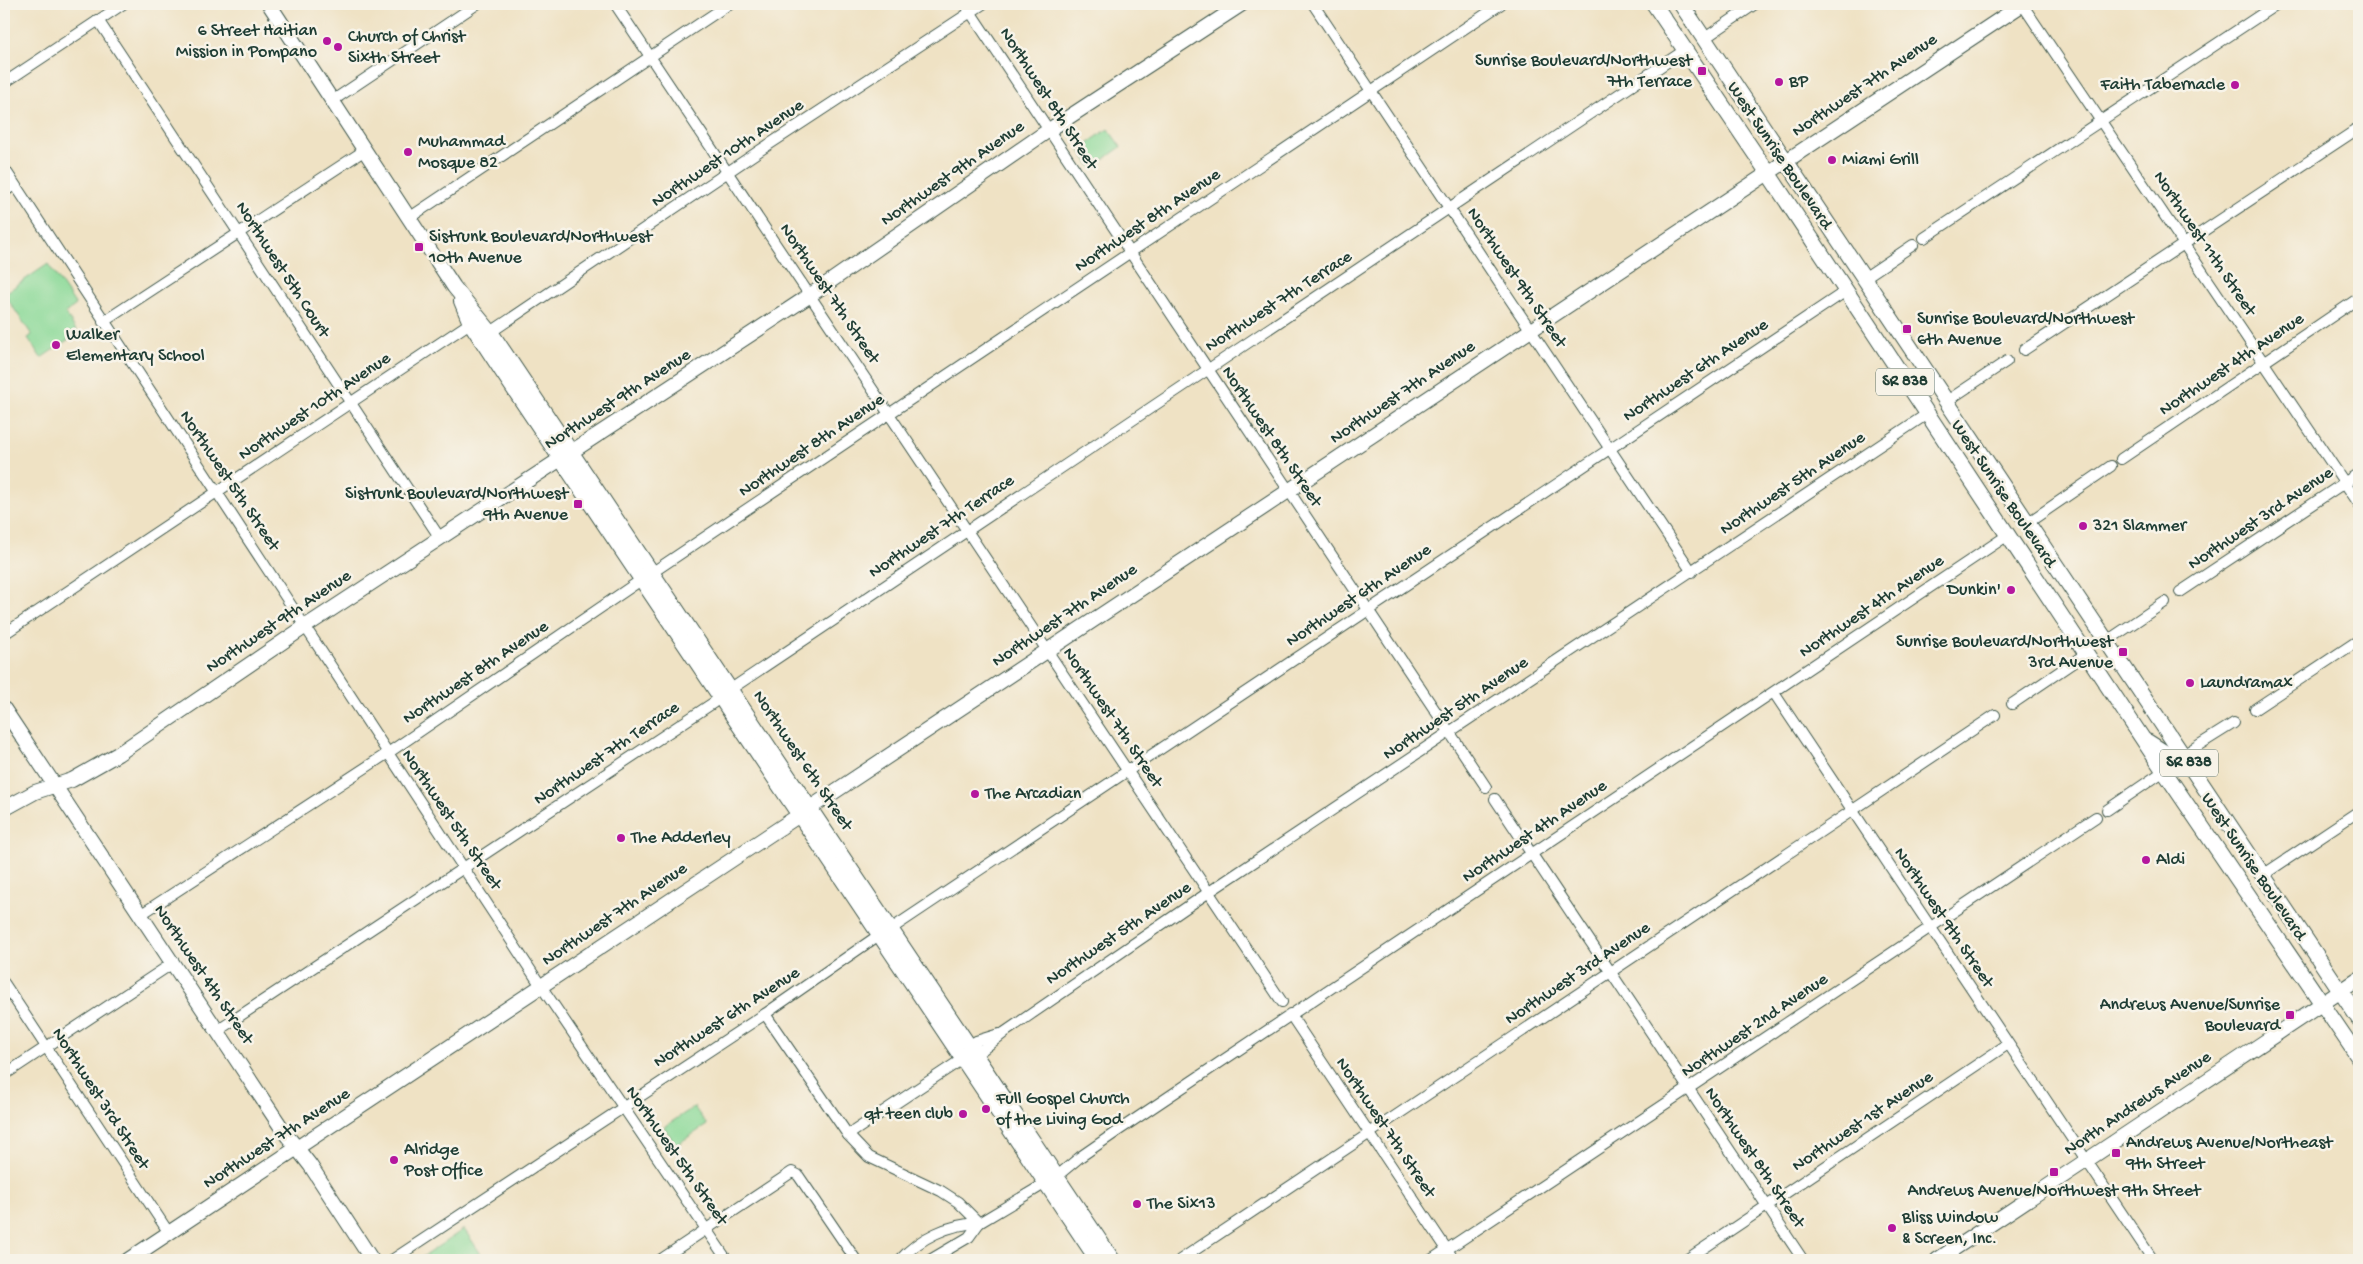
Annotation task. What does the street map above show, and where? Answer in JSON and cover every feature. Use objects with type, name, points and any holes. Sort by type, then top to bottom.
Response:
[{"type":"main road","name":"Northwest 6th Street","points":[[269,4],[454,287],[491,332],[641,580],[720,698],[804,812],[1051,1181],[1112,1260]]},
{"type":"main road","name":"Northwest 9th Avenue","points":[[4,809],[35,792],[72,780],[118,754],[306,626],[809,296],[1049,130],[1242,4]]},
{"type":"main road","name":"West Sunrise Boulevard","points":[[1654,4],[2164,771],[2323,1003]]},
{"type":"main road","name":"West Sunrise Boulevard","points":[[1681,4],[2341,991]]},
{"type":"main road","name":"Northwest 7th Avenue","points":[[128,1260],[2022,4]]},
{"type":"main road","name":"Northwest 6th Street","points":[[454,287],[470,323],[566,457],[653,572],[731,689],[804,812]]},
{"type":"main road","points":[[1927,414],[1938,411],[1962,424]]},
{"type":"main road","name":"Northwest 4th Street","points":[[4,709],[372,1260]]},
{"type":"main road","points":[[2143,738],[2173,758],[2184,755]]},
{"type":"main road","name":"North Andrews Avenue","points":[[1937,1260],[2359,979]]},
{"type":"main road","name":"SR 838","points":[[2341,991],[2359,1019]]},
{"type":"main road","name":"SR 838","points":[[2323,1003],[2359,1058]]},
{"type":"main road","name":"Northwest 6th Street","points":[[967,1055],[1048,1165],[1051,1181],[1096,1260]]},
{"type":"street","points":[[4,83],[123,4]]},
{"type":"street","points":[[332,101],[477,4]]},
{"type":"street","name":"Northwest 7th Street","points":[[615,4],[1282,1002]]},
{"type":"street","points":[[409,218],[729,4]]},
{"type":"street","name":"Northwest 10th Avenue","points":[[491,332],[728,173],[968,8],[983,4]]},
{"type":"street","name":"Northwest 9th Street","points":[[1313,4],[1692,572]]},
{"type":"street","name":"Northwest 8th Avenue","points":[[140,915],[388,754],[641,580],[1501,4]]},
{"type":"street","points":[[1705,38],[1755,4]]},
{"type":"street","name":"Northwest 11th Street","points":[[2022,4],[2266,363],[2359,504]]},
{"type":"street","points":[[1924,238],[2277,4]]},
{"type":"street","name":"Northwest 8th Street","points":[[968,8],[1486,787]]},
{"type":"street","name":"Northwest 5th Court","points":[[98,20],[440,538]]},
{"type":"street","name":"Northwest 7th Terrace","points":[[218,1031],[720,698],[1207,369],[1685,50]]},
{"type":"street","points":[[2024,350],[2359,128]]},
{"type":"street","points":[[103,322],[364,150]]},
{"type":"street","name":"Northwest 5th Street","points":[[4,168],[103,322],[306,626],[312,641],[621,1107],[632,1118],[727,1260]]},
{"type":"street","points":[[4,192],[14,185]]},
{"type":"street","points":[[1864,278],[1913,245]]},
{"type":"street","name":"Northwest 6th Avenue","points":[[392,1260],[621,1107],[765,1014],[1127,769],[1846,291]]},
{"type":"street","name":"Northwest 4th Avenue","points":[[2121,459],[2266,363],[2359,298]]},
{"type":"street","name":"Northwest 10th Avenue","points":[[4,634],[470,323]]},
{"type":"street","points":[[1947,401],[2008,361]]},
{"type":"street","name":"Northwest 5th Avenue","points":[[848,1135],[967,1055],[982,1050],[1005,1032],[1209,892],[1927,414]]},
{"type":"street","points":[[2029,522],[2111,466]]},
{"type":"street","name":"Northwest 3rd Avenue","points":[[2180,592],[2359,473]]},
{"type":"street","name":"Northwest 4th Avenue","points":[[930,1260],[969,1237],[979,1223],[1051,1181],[1080,1157],[1290,1014],[2008,536]]},
{"type":"street","points":[[2107,640],[2165,602]]},
{"type":"street","points":[[2255,709],[2359,640]]},
{"type":"street","points":[[2012,704],[2087,653]]},
{"type":"street","name":"Northwest 9th Street","points":[[1774,693],[2152,1260]]},
{"type":"street","name":"Northwest 3rd Avenue","points":[[1180,1260],[1995,715]]},
{"type":"street","points":[[2184,755],[2234,723]]},
{"type":"street","points":[[2107,810],[2164,771]]},
{"type":"street","name":"Northwest 8th Street","points":[[1495,799],[1803,1260]]},
{"type":"street","points":[[2263,875],[2359,810]]},
{"type":"street","name":"Northwest 2nd Avenue","points":[[1431,1260],[2096,818]]},
{"type":"street","points":[[4,1075],[173,963]]},
{"type":"street","name":"Northwest 3rd Street","points":[[4,983],[169,1232]]},
{"type":"street","points":[[765,1014],[848,1135],[869,1157],[941,1191],[958,1202],[979,1223]]},
{"type":"street","name":"Northwest 7th Street","points":[[1290,1014],[1454,1260]]},
{"type":"street","name":"Northwest 1st Avenue","points":[[1686,1260],[2008,1044]]},
{"type":"street","name":"Northwest 4th Avenue","points":[[1048,1165],[1067,1163],[1080,1157]]},
{"type":"street","points":[[660,1260],[792,1172],[798,1175],[856,1260]]},
{"type":"street","name":"Northwest 4th Avenue","points":[[900,1260],[928,1236],[962,1224],[979,1223]]},
{"type":"green space","points":[[1108,129],[1121,147],[1092,168],[1079,149]]},
{"type":"green space","points":[[48,264],[76,305],[65,313],[78,333],[41,358],[28,338],[32,335],[4,294]]},
{"type":"green space","points":[[694,1107],[707,1125],[676,1145],[664,1127]]},
{"type":"green space","points":[[464,1229],[485,1260],[418,1260]]},
{"type":"place","name":"6 Street Haitian Mission in Pompano","points":[[327,41]]},
{"type":"place","name":"Church of Christ Sixth Street","points":[[338,47]]},
{"type":"place","name":"Sunrise Boulevard/Northwest 7th Terrace","points":[[1702,71]]},
{"type":"place","name":"BP","points":[[1779,82]]},
{"type":"place","name":"Faith Tabernacle","points":[[2235,85]]},
{"type":"place","name":"Muhammad Mosque 82","points":[[408,152]]},
{"type":"place","name":"Miami Grill","points":[[1832,160]]},
{"type":"place","name":"Sistrunk Boulevard/Northwest 10th Avenue","points":[[419,247]]},
{"type":"place","name":"Sunrise Boulevard/Northwest 6th Avenue","points":[[1907,329]]},
{"type":"place","name":"Walker Elementary School","points":[[56,345]]},
{"type":"place","name":"Sistrunk Boulevard/Northwest 9th Avenue","points":[[578,504]]},
{"type":"place","name":"321 Slammer","points":[[2083,526]]},
{"type":"place","name":"Dunkin'","points":[[2011,590]]},
{"type":"place","name":"Sunrise Boulevard/Northwest 3rd Avenue","points":[[2123,652]]},
{"type":"place","name":"Laundramax","points":[[2190,683]]},
{"type":"place","name":"The Arcadian","points":[[975,794]]},
{"type":"place","name":"The Adderley","points":[[621,838]]},
{"type":"place","name":"Aldi","points":[[2146,860]]},
{"type":"place","name":"Andrews Avenue/Sunrise Boulevard","points":[[2290,1015]]},
{"type":"place","name":"Full Gospel Church of the Living God","points":[[986,1109]]},
{"type":"place","name":"qt teen club","points":[[963,1114]]},
{"type":"place","name":"Andrews Avenue/Northeast 9th Street","points":[[2116,1153]]},
{"type":"place","name":"Alridge Post Office","points":[[394,1160]]},
{"type":"place","name":"Andrews Avenue/Northwest 9th Street","points":[[2054,1172]]},
{"type":"place","name":"The Six13","points":[[1137,1204]]},
{"type":"place","name":"Bliss Window & Screen, Inc.","points":[[1892,1228]]}]
